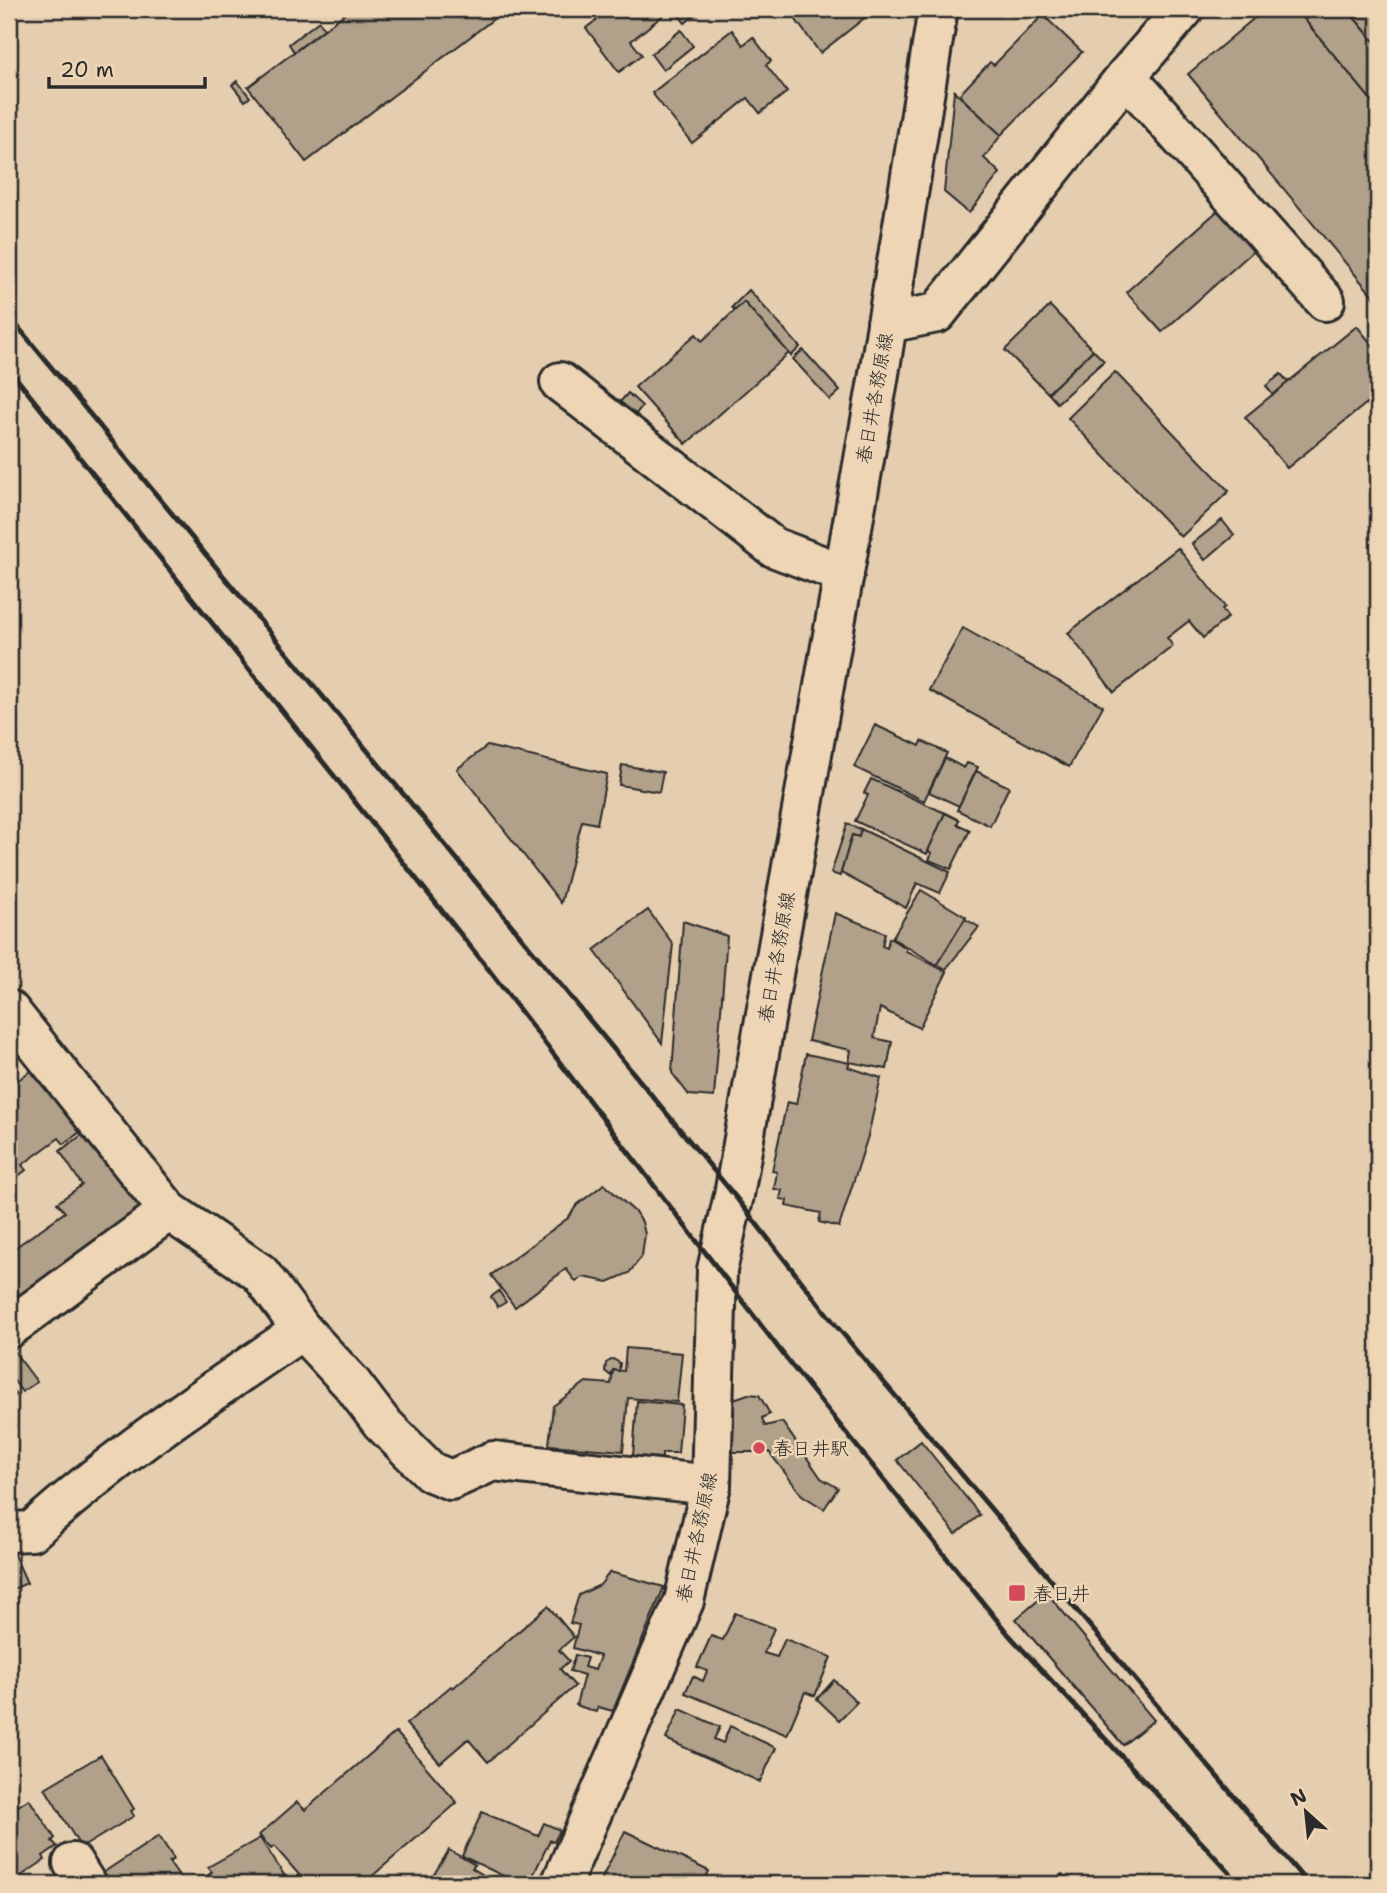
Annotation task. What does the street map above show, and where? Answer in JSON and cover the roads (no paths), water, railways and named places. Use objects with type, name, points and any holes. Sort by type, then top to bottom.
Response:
[{"type":"street","name":"春日井各務原線","points":[[561,1884],[684,1601],[711,1485],[718,1270],[734,1195],[844,574],[938,9]]},
{"type":"street","points":[[887,323],[937,313],[1126,76],[1184,9]]},
{"type":"street","points":[[1126,76],[1325,301]]},
{"type":"street","points":[[560,382],[773,547],[844,574]]},
{"type":"street","points":[[9,1010],[20,1050],[169,1211],[260,1273],[302,1330],[399,1440],[431,1472],[452,1480],[493,1461],[711,1485]]},
{"type":"street","points":[[9,1328],[169,1211]]},
{"type":"street","points":[[9,1532],[32,1531],[141,1441],[302,1330]]},
{"type":"railway","points":[[9,316],[734,1195],[838,1328],[1308,1884]]},
{"type":"railway","points":[[9,369],[486,966],[793,1367],[1009,1635],[1240,1884]]},
{"type":"place","name":"春日井駅","points":[[759,1448]]},
{"type":"place","name":"春日井","points":[[1017,1593]]}]
